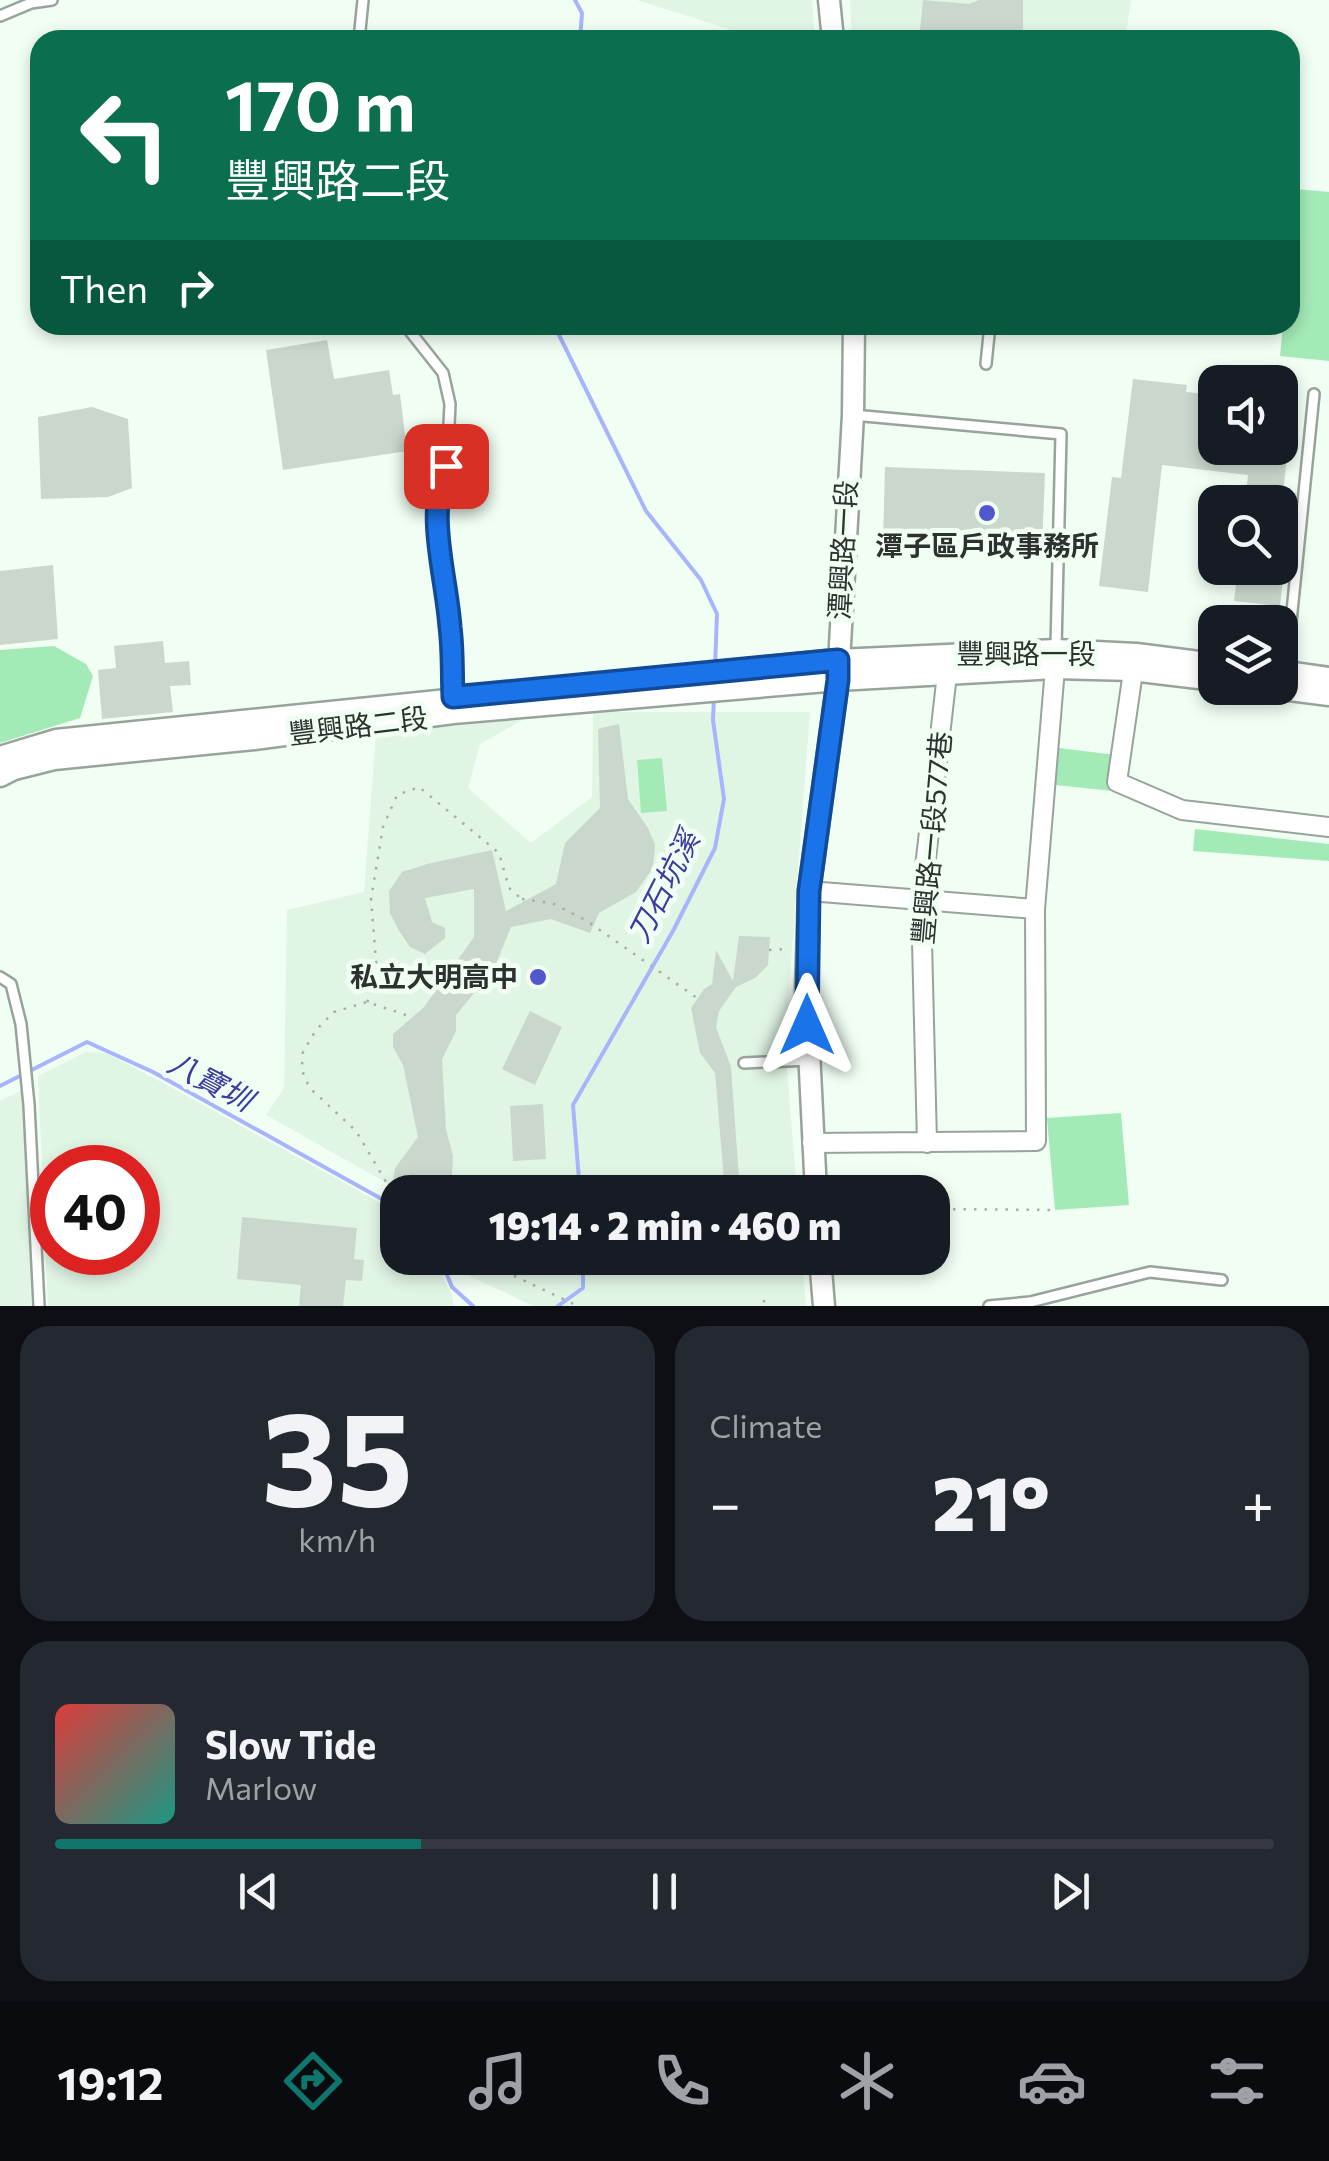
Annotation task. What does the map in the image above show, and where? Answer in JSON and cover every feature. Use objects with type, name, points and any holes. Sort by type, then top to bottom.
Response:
[{"type":"street","points":[[828,0],[831,30]]},
{"type":"street","name":"潭興路一段","points":[[815,1175],[808,1060],[809,891],[838,670],[854,335]]},
{"type":"street","points":[[812,1143],[1036,1141],[1035,909],[1056,659]]},
{"type":"street","name":"豐興路一段","points":[[838,670],[1056,659],[1198,664]]},
{"type":"street","points":[[1134,662],[1117,782],[1182,810],[1329,828]]},
{"type":"street","name":"豐興路一段","points":[[1134,662],[1198,676]]},
{"type":"street","name":"豐興路一段577巷","points":[[927,1144],[921,902],[944,664]]},
{"type":"street","name":"豐興路二段","points":[[0,757],[56,740],[838,670]]},
{"type":"street","points":[[1298,679],[1329,678]]},
{"type":"street","points":[[1298,685],[1329,694]]},
{"type":"street","name":"豐興路二段","points":[[0,776],[54,759],[254,739],[453,705]]},
{"type":"street","points":[[809,891],[1035,909]]},
{"type":"street","points":[[821,1275],[824,1306]]},
{"type":"lane","points":[[0,16],[31,3],[52,0]]},
{"type":"lane","points":[[360,30],[363,0]]},
{"type":"lane","points":[[413,335],[443,372],[450,404],[446,466],[437,490],[437,523],[451,629],[453,705]]},
{"type":"lane","points":[[986,364],[989,335]]},
{"type":"lane","points":[[1290,605],[1314,394]]},
{"type":"lane","points":[[853,415],[1061,434],[1056,659]]},
{"type":"lane","points":[[0,978],[11,984],[16,995],[26,1066],[40,1306]]},
{"type":"lane","points":[[744,1063],[808,1060]]},
{"type":"lane","points":[[989,1306],[1030,1302],[1150,1272],[1222,1280]]},
{"type":"path","points":[[366,1002],[378,986],[371,899],[384,827],[397,795],[419,787],[498,853],[509,888],[525,902]]},
{"type":"path","points":[[520,898],[552,903],[618,941],[697,998]]},
{"type":"path","points":[[769,950],[807,948]]},
{"type":"path","points":[[383,1175],[356,1131],[313,1092],[304,1078],[303,1052],[316,1030],[334,1012],[366,1002],[406,1015]]},
{"type":"path","points":[[950,1209],[1055,1210]]},
{"type":"path","points":[[515,1275],[578,1306]]},
{"type":"shaded area","points":[[637,0],[812,0],[814,30],[732,30]]},
{"type":"shaded area","points":[[850,0],[1131,0],[1126,30],[852,30]]},
{"type":"shaded area","name":"私立大明高中","points":[[593,712],[810,712],[785,1043],[796,1175],[380,1175],[380,1179],[266,1115],[284,1088],[287,910],[364,892],[376,733],[524,719],[480,744],[468,788],[531,843],[592,797]]},
{"type":"shaded area","points":[[86,1052],[106,1053],[380,1203],[380,1275],[442,1275],[454,1306],[48,1306],[47,1275],[160,1275],[160,1145],[41,1145],[38,1076]]},
{"type":"shaded area","points":[[24,1089],[31,1306],[0,1306],[0,1101]]},
{"type":"shaded area","points":[[803,1275],[806,1306],[533,1306],[470,1276]]},
{"type":"green space","points":[[1300,189],[1329,192],[1329,361],[1280,356],[1282,335],[1300,335]]},
{"type":"green space","points":[[54,646],[86,664],[93,676],[80,718],[0,743],[0,650]]},
{"type":"green space","points":[[1059,748],[1116,755],[1113,791],[1055,785]]},
{"type":"green space","points":[[662,758],[667,811],[641,813],[637,760]]},
{"type":"green space","points":[[1195,829],[1329,844],[1329,861],[1193,851]]},
{"type":"green space","points":[[1035,909],[1046,916],[1047,1118],[1121,1113],[1129,1205],[1055,1210],[1047,1119],[1036,1117]]},
{"type":"building","points":[[923,0],[969,4],[979,0],[1023,0],[1023,30],[920,30]]},
{"type":"building","points":[[327,340],[334,379],[389,370],[393,395],[400,394],[407,451],[283,470],[266,350]]},
{"type":"building","points":[[1133,379],[1187,385],[1186,392],[1198,393],[1198,465],[1286,465],[1284,485],[1247,485],[1248,475],[1162,465],[1148,592],[1099,586],[1112,477],[1121,478]]},
{"type":"building","points":[[92,407],[128,419],[132,488],[108,497],[41,499],[38,417]]},
{"type":"building","points":[[885,467],[1045,473],[1042,546],[883,540]]},
{"type":"building","points":[[53,565],[58,639],[0,645],[0,571]]},
{"type":"building","points":[[1236,585],[1282,585],[1280,605],[1234,601]]},
{"type":"building","points":[[163,641],[165,663],[189,661],[191,685],[170,686],[173,712],[102,719],[98,670],[116,668],[114,646]]},
{"type":"building","points":[[619,724],[628,799],[655,845],[653,868],[636,892],[599,913],[590,933],[551,919],[511,927],[494,969],[456,1015],[456,1031],[442,1059],[452,1175],[394,1175],[418,1137],[403,1065],[393,1047],[393,1034],[424,1007],[474,937],[474,889],[425,898],[432,922],[445,928],[445,938],[425,954],[410,947],[398,929],[390,913],[389,891],[402,872],[492,850],[506,911],[556,884],[565,843],[600,808],[598,729]]},
{"type":"building","points":[[739,936],[770,937],[768,965],[755,978],[736,987],[719,1011],[716,1027],[731,1067],[739,1175],[724,1175],[715,1073],[700,1053],[691,1008],[712,984],[716,950],[733,981]]},
{"type":"building","points":[[530,1011],[562,1027],[535,1085],[502,1069]]},
{"type":"building","points":[[543,1104],[546,1159],[513,1161],[510,1106]]},
{"type":"building","points":[[242,1217],[357,1228],[354,1259],[364,1260],[362,1281],[346,1280],[343,1306],[299,1306],[301,1285],[237,1279]]},
{"type":"waterway","name":"刀石坑溪","points":[[575,0],[582,13],[581,30]]},
{"type":"waterway","name":"刀石坑溪","points":[[559,335],[646,511],[701,580],[717,614],[715,667]]},
{"type":"waterway","name":"刀石坑溪","points":[[579,1175],[573,1105],[673,931],[715,848],[724,799],[713,720],[714,696]]},
{"type":"waterway","name":"八寶圳","points":[[0,1086],[87,1042],[153,1072],[380,1198]]},
{"type":"waterway","name":"八寶圳","points":[[447,1275],[452,1287],[473,1306]]},
{"type":"waterway","name":"刀石坑溪","points":[[558,1306],[583,1288],[583,1275]]},
{"type":"place","name":"潭子區戶政事務所","points":[[987,513]]},
{"type":"place","name":"私立大明高中","points":[[538,977]]},
{"type":"route","points":[[446,466],[437,490],[437,523],[451,629],[453,697],[838,660],[809,891],[807,1025]]}]
